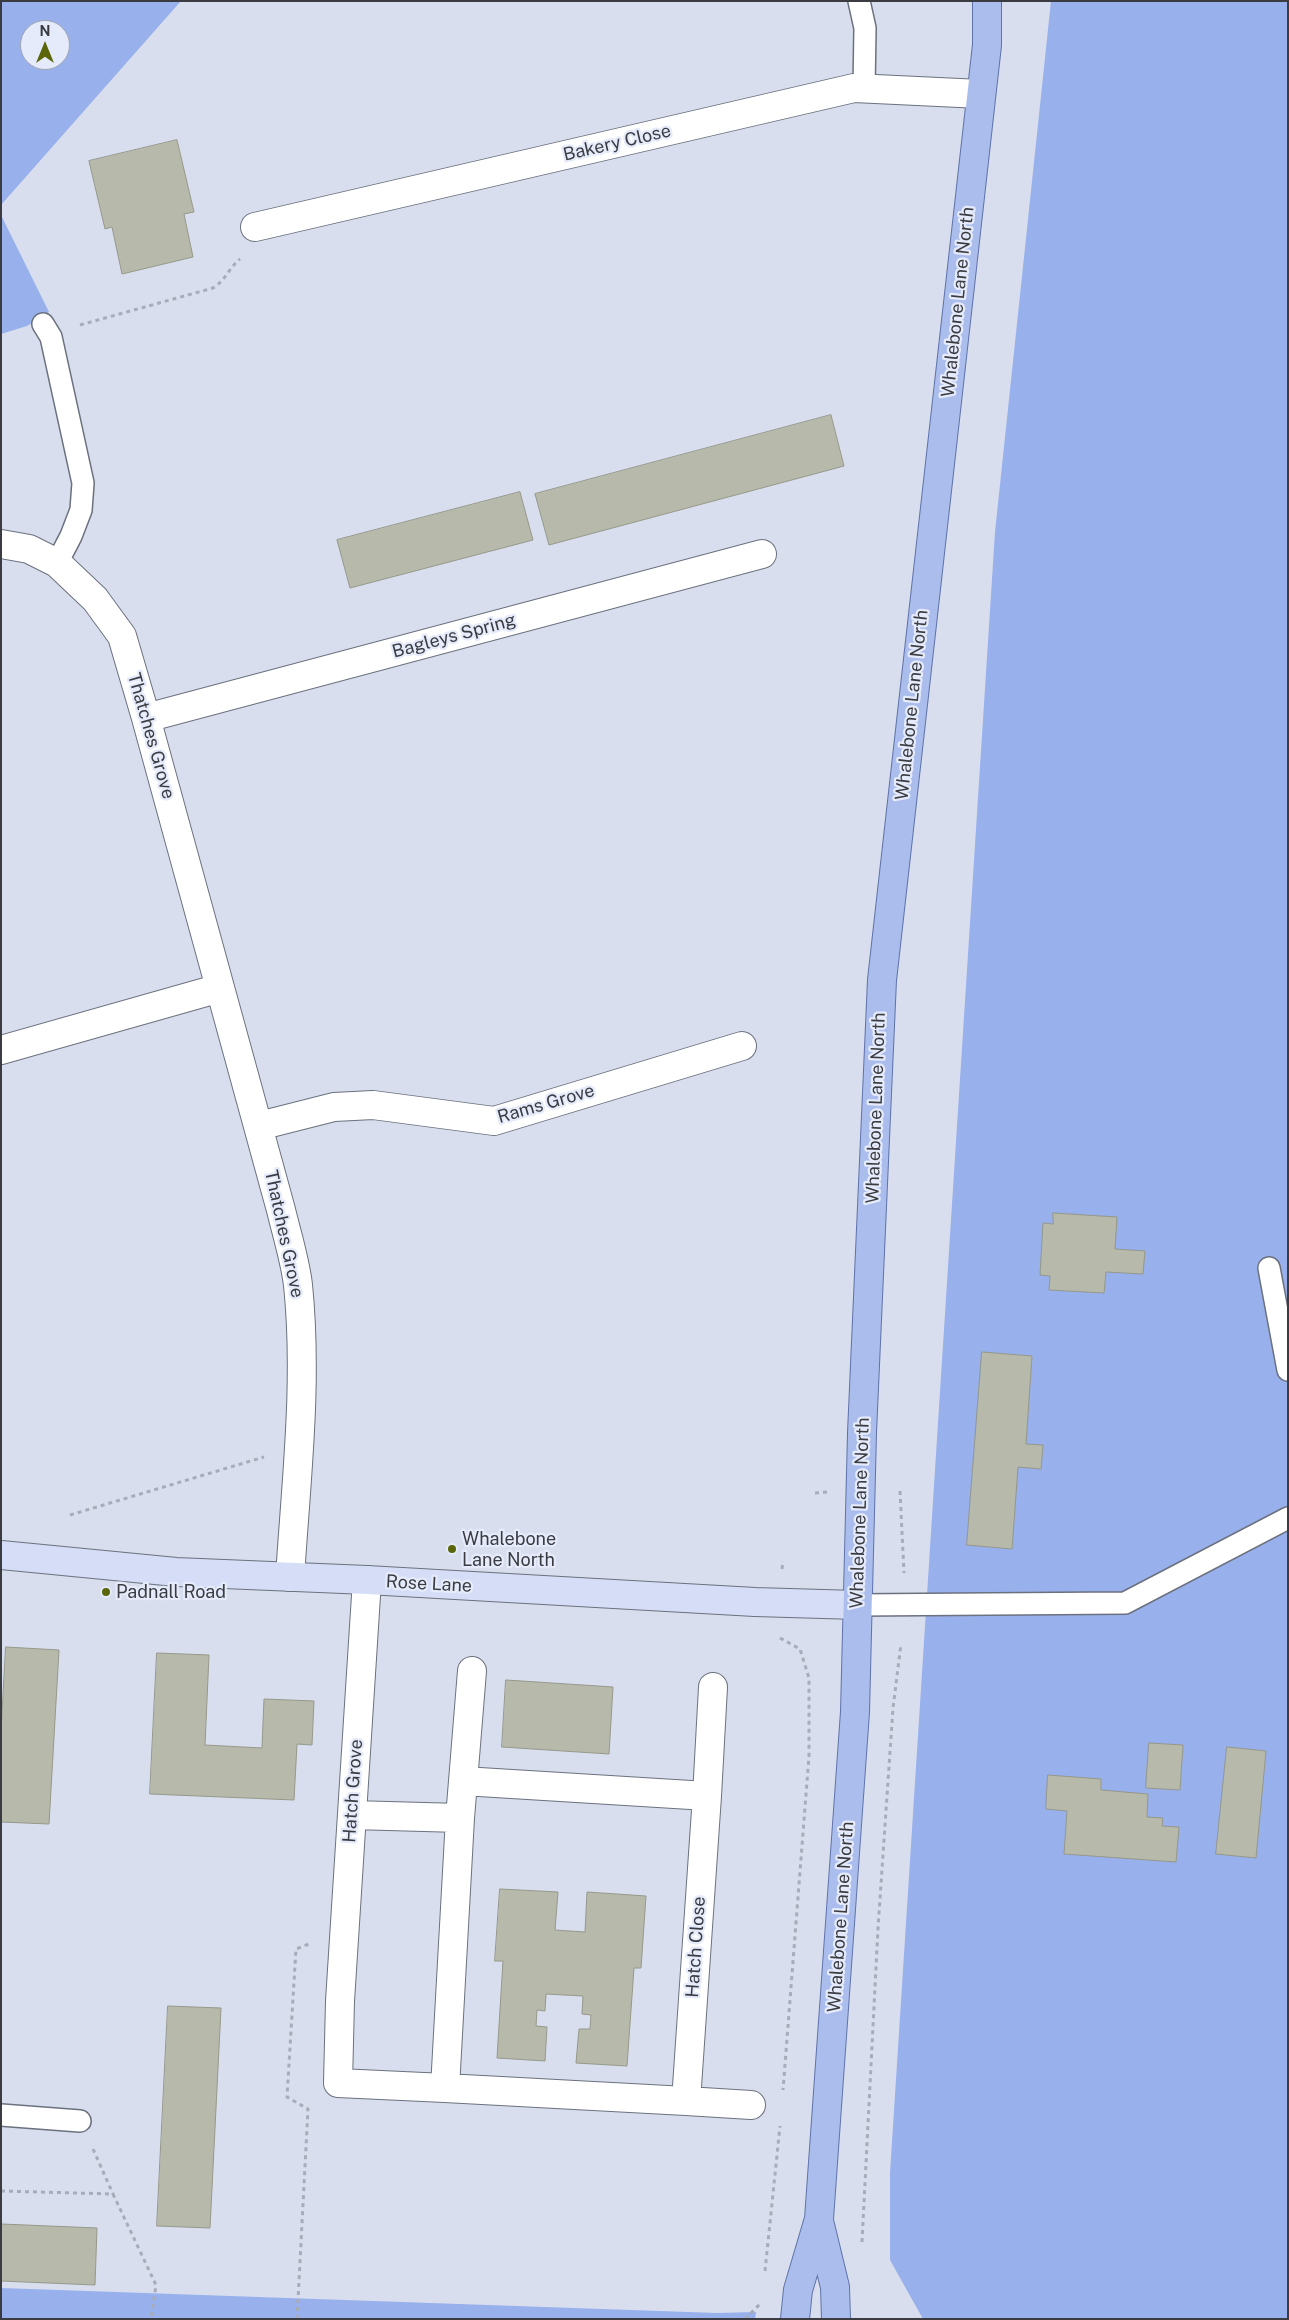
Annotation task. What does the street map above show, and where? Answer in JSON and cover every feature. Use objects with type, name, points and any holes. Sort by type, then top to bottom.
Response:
[{"type":"main road","name":"Whalebone Lane North","points":[[795,2319],[798,2290],[819,2219],[855,1712],[863,1414],[882,980],[987,45],[987,1]]},
{"type":"main road","name":"Whalebone Lane North","points":[[819,2219],[835,2287],[836,2319]]},
{"type":"street","name":"Bakery Close","points":[[255,227],[854,88],[981,94]]},
{"type":"street","name":"Thatches Grove","points":[[1,544],[29,550],[57,563],[95,599],[122,636],[146,718],[282,1210],[298,1292],[302,1344],[299,1446],[290,1578]]},
{"type":"street","name":"Bagleys Spring","points":[[146,718],[762,554]]},
{"type":"street","points":[[1,1050],[220,988]]},
{"type":"street","name":"Rams Grove","points":[[259,1126],[334,1107],[373,1105],[494,1121],[742,1046]]},
{"type":"street","name":"Rose Lane","points":[[1,1555],[176,1572],[367,1580],[755,1602],[857,1605]]},
{"type":"street","name":"Hatch Grove","points":[[367,1580],[340,2001],[338,2083],[445,2088]]},
{"type":"street","points":[[472,1671],[460,1818],[445,2088],[751,2105]]},
{"type":"street","name":"Hatch Close","points":[[686,2101],[713,1687]]},
{"type":"street","points":[[463,1781],[706,1796]]},
{"type":"street","points":[[352,1814],[460,1818]]},
{"type":"lane","points":[[860,1],[865,28],[864,88]]},
{"type":"lane","points":[[47,331],[83,483],[81,510],[71,536],[57,563]]},
{"type":"lane","points":[[1270,1268],[1288,1370]]},
{"type":"lane","points":[[857,1605],[1126,1603],[1288,1518]]},
{"type":"lane","points":[[1,2115],[80,2121]]},
{"type":"path","points":[[47,331],[72,327],[212,288],[222,282],[230,269],[244,256]]},
{"type":"path","points":[[70,1515],[266,1456]]},
{"type":"path","points":[[900,1491],[904,1580]]},
{"type":"path","points":[[815,1493],[829,1492]]},
{"type":"path","points":[[780,1638],[800,1649],[809,1678],[809,1756],[805,1821],[782,2095]]},
{"type":"path","points":[[862,2249],[878,1928],[893,1708],[902,1644]]},
{"type":"path","points":[[296,1949],[287,2097],[308,2108],[297,2319]]},
{"type":"path","points":[[80,2121],[156,2285],[151,2319]]},
{"type":"path","points":[[765,2273],[780,2123]]},
{"type":"path","points":[[1,2191],[113,2194]]},
{"type":"path","points":[[744,2319],[763,2302]]},
{"type":"shaded area","points":[[1,1],[181,1],[1,205]]},
{"type":"shaded area","points":[[1051,1],[1288,1],[1288,2319],[923,2319],[890,2260],[890,2173],[995,532]]},
{"type":"shaded area","points":[[1,215],[49,312],[27,326],[1,334]]},
{"type":"shaded area","points":[[1,2288],[717,2313],[756,2312],[755,2319],[1,2319]]},
{"type":"building","points":[[177,140],[194,212],[184,214],[193,257],[122,274],[112,227],[105,229],[89,161]]},
{"type":"building","points":[[831,415],[844,466],[549,545],[535,494]]},
{"type":"building","points":[[520,492],[533,540],[350,588],[337,540]]},
{"type":"building","points":[[1053,1213],[1117,1217],[1115,1249],[1145,1251],[1143,1274],[1106,1272],[1104,1293],[1049,1290],[1050,1276],[1040,1275],[1043,1223],[1053,1224]]},
{"type":"building","points":[[982,1352],[1032,1356],[1026,1444],[1043,1445],[1041,1469],[1018,1467],[1012,1549],[967,1545]]},
{"type":"building","points":[[6,1647],[59,1650],[49,1824],[1,1822],[1,1731]]},
{"type":"building","points":[[157,1653],[209,1655],[205,1745],[262,1748],[264,1699],[314,1701],[312,1745],[297,1744],[294,1800],[150,1794]]},
{"type":"building","points":[[506,1680],[613,1687],[609,1754],[502,1747]]},
{"type":"building","points":[[1149,1743],[1183,1745],[1180,1790],[1146,1788]]},
{"type":"building","points":[[1227,1747],[1266,1751],[1256,1858],[1216,1854]]},
{"type":"building","points":[[1048,1775],[1101,1779],[1101,1790],[1148,1794],[1147,1817],[1163,1818],[1162,1826],[1179,1827],[1176,1862],[1064,1854],[1067,1811],[1046,1809]]},
{"type":"building","points":[[500,1889],[558,1892],[555,1930],[585,1932],[587,1892],[646,1896],[641,1968],[634,1968],[627,2066],[576,2063],[579,2029],[590,2029],[591,2015],[582,2014],[583,1996],[546,1994],[545,2011],[537,2010],[536,2026],[547,2027],[545,2061],[497,2058],[503,1961],[495,1961]]},
{"type":"building","points":[[168,2006],[221,2008],[210,2228],[157,2226]]},
{"type":"building","points":[[1,2224],[97,2228],[95,2285],[1,2281]]},
{"type":"place","name":"Whalebone Lane North","points":[[452,1549]]},
{"type":"place","name":"Padnall Road","points":[[106,1592]]}]
